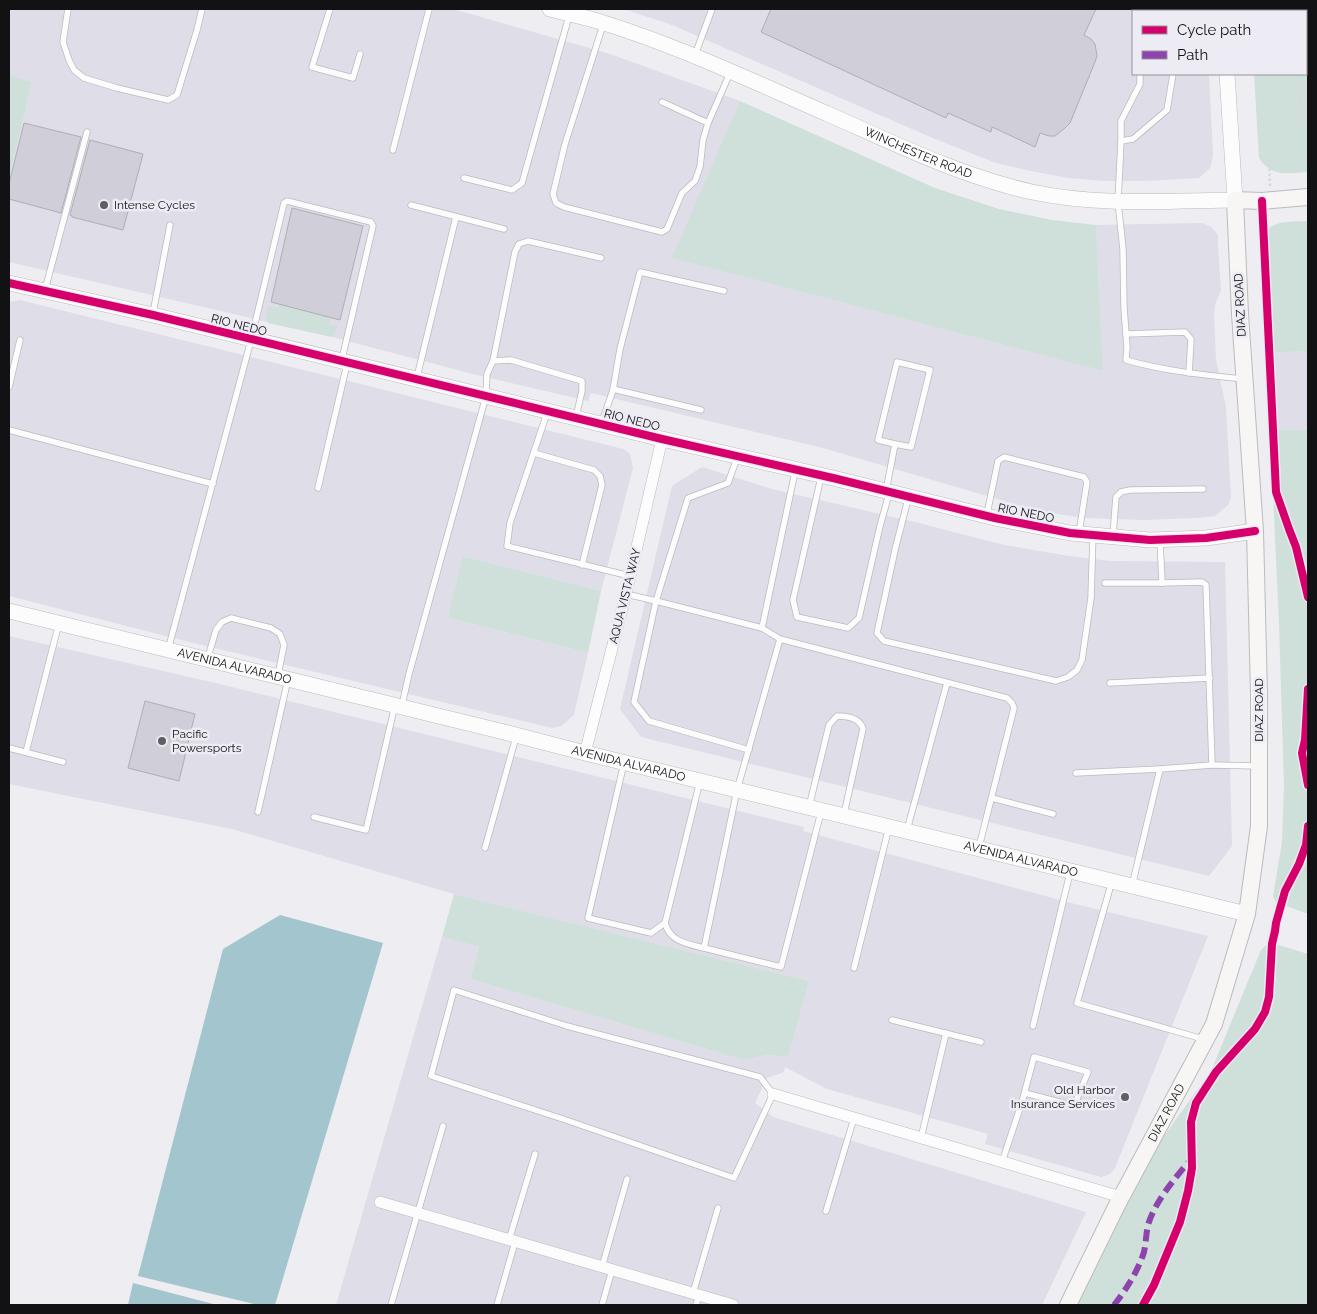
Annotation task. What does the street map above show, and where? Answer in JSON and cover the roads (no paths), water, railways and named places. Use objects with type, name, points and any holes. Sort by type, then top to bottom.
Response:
[{"type":"main road","name":"WINCHESTER ROAD","points":[[1235,200],[1308,197]]},
{"type":"main road","name":"DIAZ ROAD","points":[[1068,1305],[1121,1197],[1214,1024],[1247,914],[1259,826],[1259,695],[1255,531],[1240,314],[1235,200]]},
{"type":"street","name":"WINCHESTER ROAD","points":[[559,11],[604,22],[695,55],[936,162],[985,179],[1032,192],[1062,197],[1118,202],[1235,200]]},
{"type":"street","name":"DIAZ ROAD","points":[[1227,75],[1235,200]]},
{"type":"street","name":"RIO NEDO","points":[[9,283],[153,315],[987,516],[1086,535],[1150,540],[1206,538],[1255,531]]},
{"type":"street","name":"AQUA VISTA WAY","points":[[585,753],[626,594],[662,439]]},
{"type":"street","name":"AVENIDA ALVARADO","points":[[9,611],[1247,914]]},
{"type":"street","points":[[773,1094],[1121,1197]]},
{"type":"street","points":[[380,1202],[607,1269],[696,1298],[733,1305]]},
{"type":"lane","points":[[68,9],[63,42],[74,70],[84,78],[168,100],[177,95],[202,9]]},
{"type":"lane","points":[[330,9],[312,67],[353,78],[360,54]]},
{"type":"lane","points":[[393,150],[429,9]]},
{"type":"lane","points":[[695,55],[712,9]]},
{"type":"lane","points":[[464,178],[512,190],[522,183],[559,11]]},
{"type":"lane","points":[[604,22],[564,144],[553,194],[556,202],[564,207],[662,232],[667,229],[682,193],[695,181],[700,166],[703,140],[708,123],[731,71]]},
{"type":"lane","points":[[1140,75],[1140,84],[1121,122],[1118,202],[1123,249],[1126,360],[1149,367],[1189,374],[1245,380]]},
{"type":"lane","points":[[1121,140],[1132,140],[1167,110],[1173,75]]},
{"type":"lane","points":[[662,102],[708,123]]},
{"type":"lane","points":[[44,292],[87,132]]},
{"type":"lane","points":[[168,650],[251,340],[284,203],[287,201],[371,222],[373,226],[318,488]]},
{"type":"lane","points":[[411,205],[504,229]]},
{"type":"lane","points":[[417,379],[456,217]]},
{"type":"lane","points":[[153,315],[170,225]]},
{"type":"lane","points":[[314,817],[366,830],[398,706],[409,674],[486,396],[487,374],[493,361],[515,252],[519,244],[528,241],[601,258]]},
{"type":"lane","points":[[601,424],[613,389],[620,349],[640,272],[724,291]]},
{"type":"lane","points":[[1126,334],[1185,332],[1191,339],[1189,374]]},
{"type":"lane","points":[[9,387],[12,360],[20,340]]},
{"type":"lane","points":[[493,361],[511,360],[582,381],[582,391],[576,418]]},
{"type":"lane","points":[[897,362],[930,370],[911,447],[895,444],[878,440],[897,362]]},
{"type":"lane","points":[[613,389],[700,410]]},
{"type":"lane","points":[[547,411],[510,523],[507,546],[630,576]]},
{"type":"lane","points":[[9,430],[213,484]]},
{"type":"lane","points":[[822,475],[793,600],[797,617],[848,628],[859,618],[888,491],[895,444]]},
{"type":"lane","points":[[534,453],[594,470],[600,476],[602,486],[582,564]]},
{"type":"lane","points":[[738,456],[728,483],[688,498],[656,601],[634,702],[649,722],[749,750]]},
{"type":"lane","points":[[909,497],[877,633],[880,637],[884,641],[1056,681],[1068,677],[1077,670],[1082,660],[1091,598],[1086,535],[1087,482],[1084,477],[1004,457],[998,461],[987,516]]},
{"type":"lane","points":[[762,628],[796,470]]},
{"type":"lane","points":[[1112,537],[1116,497],[1121,492],[1130,490],[1204,489]]},
{"type":"lane","points":[[1160,540],[1162,583]]},
{"type":"lane","points":[[1105,583],[1202,582],[1206,585],[1212,765]]},
{"type":"lane","points":[[626,594],[762,628],[780,639],[1007,698],[1014,708],[979,849]]},
{"type":"lane","points":[[207,660],[216,630],[222,622],[231,618],[271,628],[280,634],[284,645],[283,678],[258,812]]},
{"type":"lane","points":[[26,752],[59,624]]},
{"type":"lane","points":[[704,948],[738,790],[780,639]]},
{"type":"lane","points":[[1110,683],[1210,678]]},
{"type":"lane","points":[[907,831],[947,682]]},
{"type":"lane","points":[[700,781],[665,923],[667,929],[674,938],[681,942],[781,967],[815,809],[829,725],[837,716],[856,719],[860,722],[863,729],[844,816]]},
{"type":"lane","points":[[486,848],[516,735]]},
{"type":"lane","points":[[9,748],[63,762]]},
{"type":"lane","points":[[624,762],[588,918],[651,934],[665,923]]},
{"type":"lane","points":[[1076,773],[1212,765],[1259,766]]},
{"type":"lane","points":[[1132,886],[1160,769]]},
{"type":"lane","points":[[992,798],[1054,814]]},
{"type":"lane","points":[[854,968],[889,827]]},
{"type":"lane","points":[[1033,1026],[1070,871]]},
{"type":"lane","points":[[1112,881],[1077,1003],[1206,1039]]},
{"type":"lane","points":[[454,990],[567,1026],[760,1076],[773,1094],[734,1178],[431,1076],[454,990]]},
{"type":"lane","points":[[892,1020],[981,1042]]},
{"type":"lane","points":[[922,1138],[946,1034]]},
{"type":"lane","points":[[1002,1162],[1025,1093],[1034,1058],[1088,1072],[1074,1106],[1025,1093]]},
{"type":"lane","points":[[826,1211],[854,1118]]},
{"type":"lane","points":[[391,1305],[443,1126]]},
{"type":"lane","points":[[497,1305],[535,1154]]},
{"type":"lane","points":[[602,1305],[607,1269],[627,1179]]},
{"type":"lane","points":[[696,1298],[718,1208]]},
{"type":"water","points":[[280,915],[383,943],[275,1305],[258,1305],[138,1276],[223,949]]},
{"type":"water","points":[[133,1283],[217,1305],[128,1305]]},
{"type":"place","name":"Intense Cycles","points":[[104,205]]},
{"type":"place","name":"Pacific Powersports","points":[[162,741]]},
{"type":"place","name":"Old Harbor Insurance Services","points":[[1125,1097]]}]
